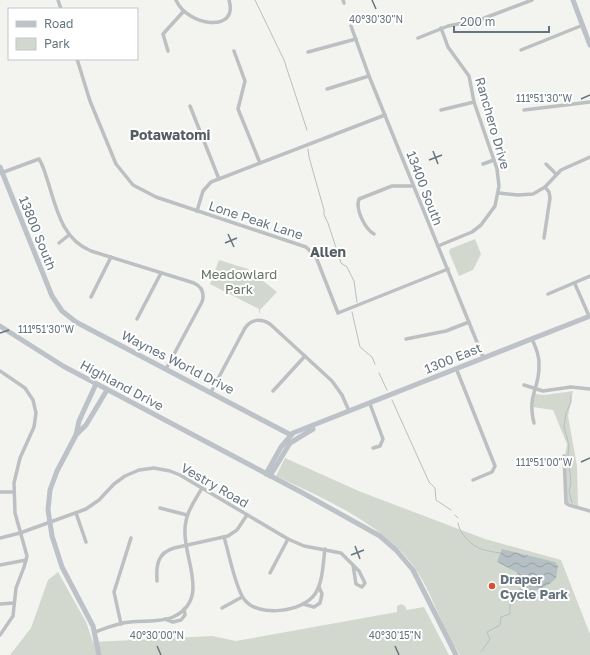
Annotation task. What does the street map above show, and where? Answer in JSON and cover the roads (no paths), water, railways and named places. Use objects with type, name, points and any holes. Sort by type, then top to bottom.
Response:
[{"type":"main road","points":[[573,0],[590,45]]},
{"type":"main road","name":"13800 South","points":[[0,167],[1,173],[50,293],[57,305]]},
{"type":"main road","name":"Waynes World Drive","points":[[57,305],[76,322],[291,435]]},
{"type":"main road","name":"1300 East","points":[[291,435],[483,357],[589,316]]},
{"type":"main road","name":"Highland Drive","points":[[0,326],[43,355],[236,458],[285,487],[301,492],[369,528],[396,550],[417,578],[456,655]]},
{"type":"main road","points":[[96,384],[79,421],[76,435],[52,484],[48,504],[49,523],[64,573],[89,617],[95,632],[99,655]]},
{"type":"main road","points":[[76,435],[86,425],[107,390]]},
{"type":"main road","name":"1300 East","points":[[268,476],[293,441],[324,421]]},
{"type":"main road","points":[[236,458],[263,468],[276,455],[291,435]]},
{"type":"main road","points":[[291,435],[293,441]]},
{"type":"main road","points":[[268,476],[276,455]]},
{"type":"street","points":[[176,0],[183,12],[191,17],[209,23],[226,18],[230,10],[229,0]]},
{"type":"street","points":[[418,38],[441,28],[482,18],[532,0]]},
{"type":"street","points":[[168,51],[163,38],[164,32],[183,12]]},
{"type":"street","points":[[521,50],[583,25]]},
{"type":"street","name":"13400 South","points":[[351,26],[369,76],[483,357]]},
{"type":"street","name":"Ranchero Drive","points":[[438,246],[472,232],[481,225],[492,211],[499,193],[498,175],[474,102],[471,81],[467,71],[451,53],[441,28]]},
{"type":"street","points":[[308,52],[356,39]]},
{"type":"street","points":[[234,51],[245,84],[238,102],[238,109],[260,163]]},
{"type":"street","name":"Lone Peak Lane","points":[[77,60],[90,101],[114,160],[129,182],[151,195],[309,249],[316,257],[338,313],[448,269]]},
{"type":"street","points":[[328,89],[369,76]]},
{"type":"street","points":[[441,110],[474,102]]},
{"type":"street","points":[[524,110],[590,102]]},
{"type":"street","points":[[190,106],[219,179]]},
{"type":"street","points":[[197,211],[205,188],[211,182],[385,115]]},
{"type":"street","points":[[499,193],[528,195],[545,187],[556,174],[566,167],[590,157]]},
{"type":"street","points":[[1,173],[39,159],[62,222],[69,235],[88,250],[196,284],[201,288],[203,294],[202,302],[166,369]]},
{"type":"street","points":[[483,164],[494,160]]},
{"type":"street","points":[[546,164],[556,174]]},
{"type":"street","points":[[374,234],[366,227],[358,206],[359,199],[392,186],[413,186]]},
{"type":"street","points":[[544,238],[550,198],[545,187]]},
{"type":"street","points":[[59,243],[69,235]]},
{"type":"street","points":[[91,297],[111,257]]},
{"type":"street","points":[[137,319],[161,273]]},
{"type":"street","points":[[548,294],[575,284],[590,276]]},
{"type":"street","points":[[575,284],[589,316]]},
{"type":"street","points":[[211,392],[245,328],[254,321],[262,320],[305,356],[335,384],[349,411]]},
{"type":"street","points":[[406,339],[446,331],[469,322]]},
{"type":"street","points":[[532,339],[538,356],[539,366],[531,404],[534,423]]},
{"type":"street","points":[[273,391],[305,356]]},
{"type":"street","points":[[456,368],[495,468],[492,472],[473,480]]},
{"type":"street","points":[[0,371],[25,388],[33,400],[36,408],[34,427],[17,466],[14,492],[15,513],[26,550],[26,560],[16,588],[13,616],[0,634]]},
{"type":"street","points":[[524,385],[534,389],[546,391],[576,387],[590,389]]},
{"type":"street","points":[[370,404],[383,439],[380,446],[373,448]]},
{"type":"street","points":[[564,456],[566,503],[590,511]]},
{"type":"street","name":"Vestry Road","points":[[0,538],[20,533],[76,513],[94,504],[121,478],[144,469],[159,469],[170,471],[202,488],[288,540],[304,546],[341,553],[353,565],[364,579],[365,583],[362,587],[356,584],[353,565]]},
{"type":"street","points":[[95,632],[121,624],[165,619],[174,616],[184,609],[191,598],[194,583],[184,531],[187,515],[202,488]]},
{"type":"street","points":[[0,492],[14,492]]},
{"type":"street","points":[[160,508],[187,515]]},
{"type":"street","points":[[76,513],[86,542]]},
{"type":"street","points":[[157,581],[157,567],[162,555],[171,549],[224,537],[237,530],[247,515]]},
{"type":"street","points":[[224,537],[242,596],[249,605],[263,611],[303,604],[311,599],[319,587],[325,549]]},
{"type":"street","points":[[121,624],[115,598],[115,590],[131,538]]},
{"type":"street","points":[[270,573],[288,540]]},
{"type":"street","points":[[0,565],[26,560]]},
{"type":"street","points":[[303,604],[314,607],[320,603],[322,594],[319,587]]},
{"type":"street","points":[[222,608],[242,596]]},
{"type":"street","points":[[0,604],[14,603]]},
{"type":"street","points":[[165,619],[173,622],[181,620],[184,617],[184,609]]},
{"type":"water","points":[[502,549],[555,562],[558,566],[556,578],[542,588],[517,600],[522,578],[516,572],[497,562]]},
{"type":"waterway","points":[[255,0],[284,60],[307,130]]},
{"type":"waterway","points":[[308,149],[324,215],[341,263],[347,267],[354,281],[357,302]]},
{"type":"waterway","points":[[352,312],[360,347],[372,357],[375,364]]},
{"type":"waterway","points":[[379,373],[387,390]]},
{"type":"waterway","points":[[571,396],[571,402],[566,413],[564,427],[569,445],[568,455],[571,483],[569,491],[572,503]]},
{"type":"waterway","points":[[392,400],[429,482],[435,488],[436,500],[451,510]]},
{"type":"waterway","points":[[455,515],[458,518]]},
{"type":"waterway","points":[[458,523],[463,535],[474,545],[483,550],[500,553]]},
{"type":"waterway","points":[[481,652],[490,639],[487,632],[500,625],[501,617],[510,614],[510,601],[514,602],[518,600]]},
{"type":"place","name":"Draper Cycle Park","points":[[492,586]]},
{"type":"district","name":"Potawatomi","points":[[170,135]]},
{"type":"district","name":"Allen","points":[[328,252]]},
{"type":"park label","name":"Meadowlard Park","points":[[239,282]]}]
